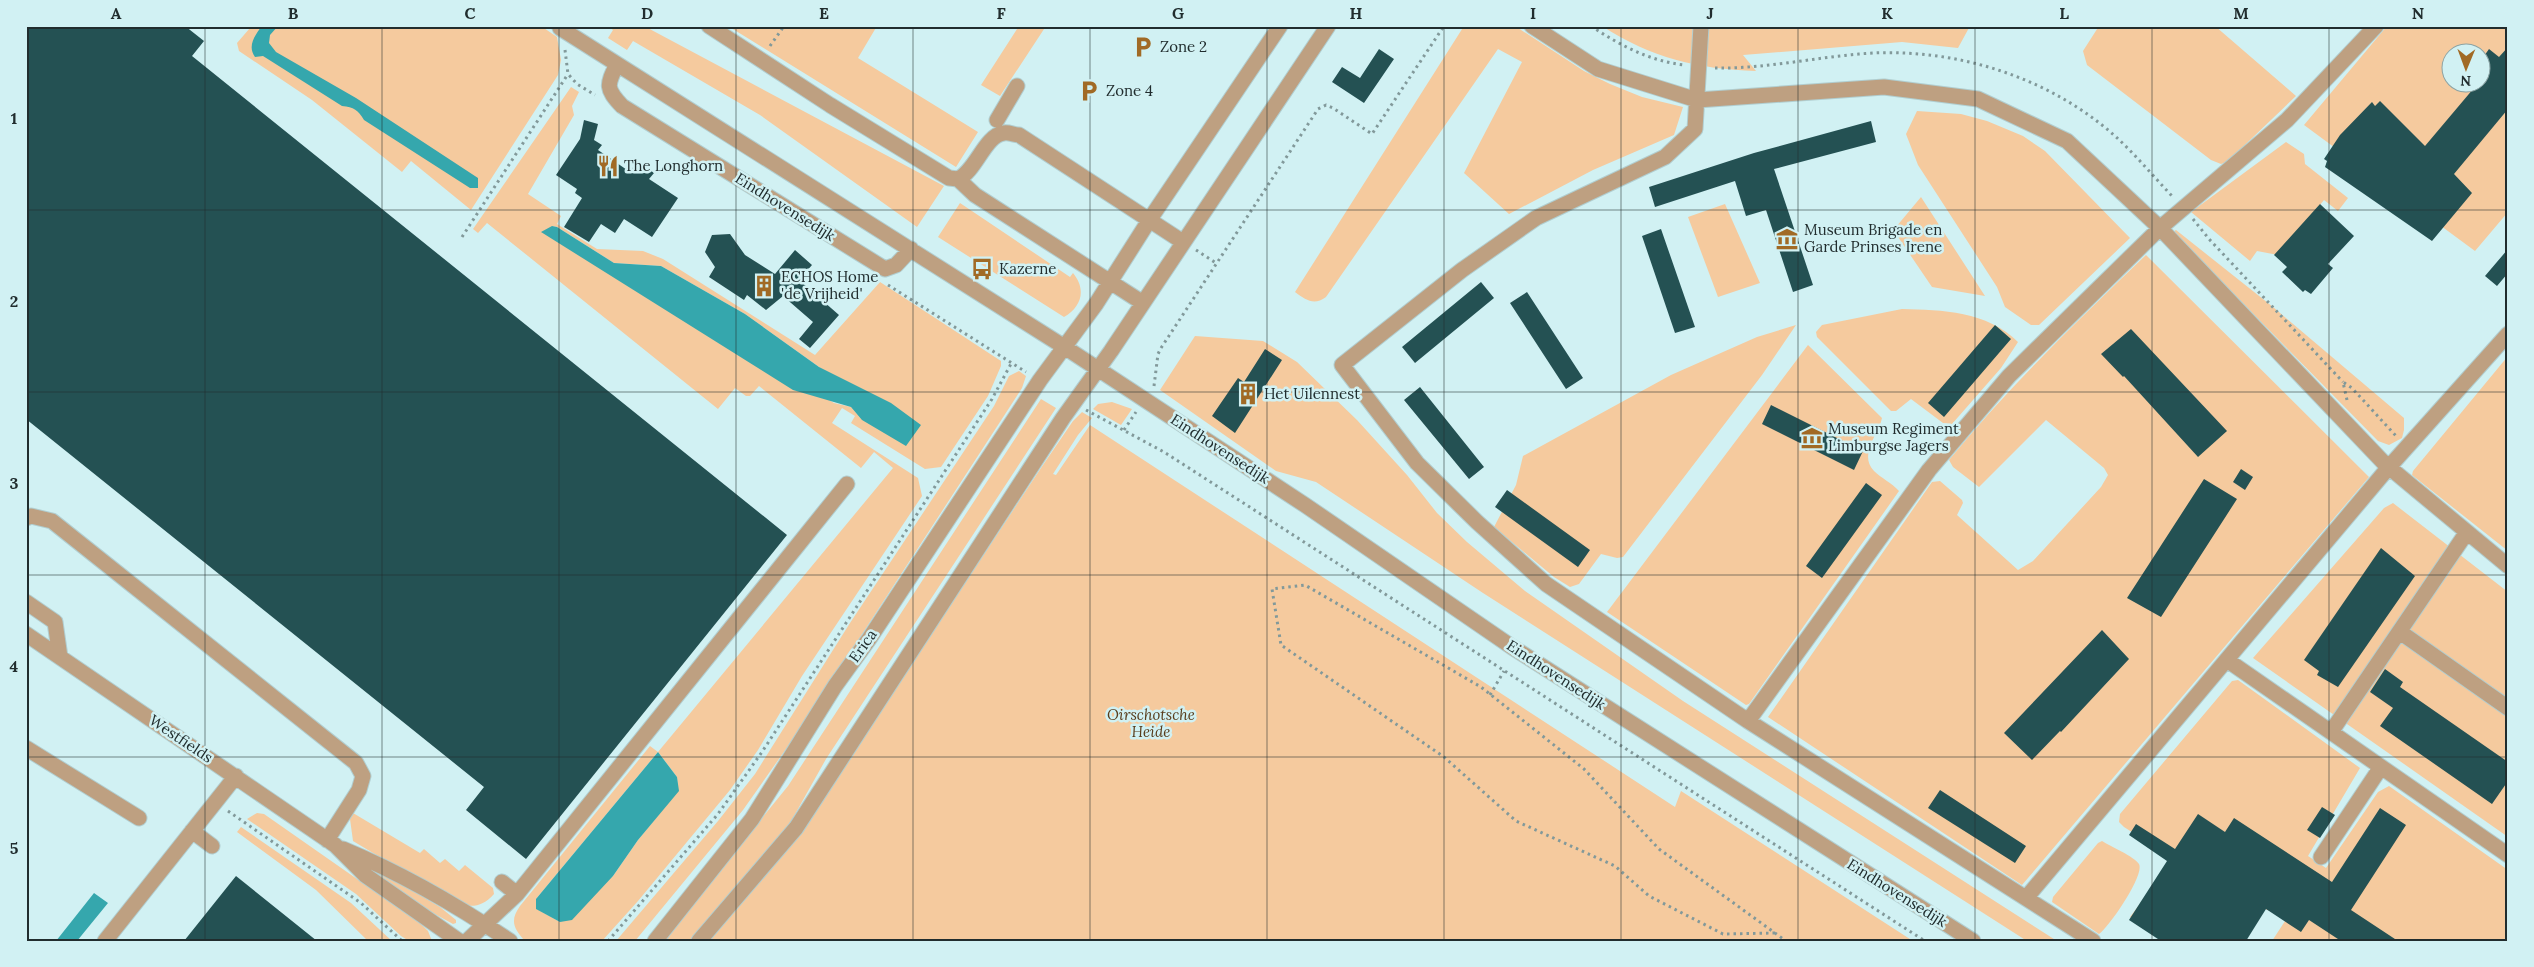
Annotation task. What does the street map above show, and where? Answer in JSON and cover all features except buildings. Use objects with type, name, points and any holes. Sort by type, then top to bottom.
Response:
[{"type":"street","points":[[709,26],[941,173],[958,179],[974,195],[1143,303]]},
{"type":"street","name":"Erica","points":[[655,941],[752,820],[835,686],[869,639],[1040,380],[1066,348],[1110,283],[1150,219],[1280,26]]},
{"type":"street","points":[[699,941],[796,828],[1075,403],[1328,26]]},
{"type":"street","points":[[1532,26],[1598,69],[1697,100],[1884,87],[1978,99],[2067,142],[2160,228],[2389,467],[2508,566]]},
{"type":"street","points":[[1702,26],[1695,130],[1665,157],[1536,218],[1462,270],[1342,365],[1417,463],[1477,522],[1546,584],[1748,721],[2093,941]]},
{"type":"street","points":[[1748,721],[1929,470],[2009,376],[2160,228],[2287,120],[2376,26]]},
{"type":"street","name":"Eindhovensedijk","points":[[560,28],[579,32],[617,64],[911,248],[972,290],[1099,369],[1306,506],[1512,647],[1974,941]]},
{"type":"street","name":"Eindhovensedijk","points":[[617,64],[608,83],[611,94],[631,111],[885,269],[896,265],[911,248]]},
{"type":"street","points":[[958,179],[966,176],[992,138],[996,122],[1017,86]]},
{"type":"street","points":[[996,122],[1184,242]]},
{"type":"street","points":[[2026,898],[2389,467],[2508,334]]},
{"type":"street","points":[[467,941],[486,925],[516,894],[847,484]]},
{"type":"street","points":[[26,518],[31,516],[52,521],[356,763],[363,776],[358,790],[331,843]]},
{"type":"street","points":[[2331,732],[2467,532]]},
{"type":"street","points":[[26,602],[55,622],[60,657]]},
{"type":"street","points":[[2400,632],[2508,708]]},
{"type":"street","name":"Westfields","points":[[26,634],[236,776],[331,843],[365,875],[459,941]]},
{"type":"street","points":[[2227,660],[2508,855]]},
{"type":"street","points":[[26,748],[139,818]]},
{"type":"street","points":[[2321,857],[2381,767]]},
{"type":"street","points":[[105,941],[236,776]]},
{"type":"street","points":[[192,831],[212,846]]},
{"type":"street","name":"Westfields","points":[[331,843],[372,861],[486,925],[510,941]]},
{"type":"street","points":[[502,882],[516,894]]},
{"type":"path","points":[[761,60],[784,26]]},
{"type":"path","points":[[1124,430],[1155,384],[1160,348],[1318,109],[1326,106],[1333,108],[1372,134],[1444,26]]},
{"type":"path","points":[[1591,26],[1612,40],[1646,56],[1677,64],[1734,68],[1872,53],[1898,53],[1943,57],[1979,64],[2023,79],[2061,96],[2115,136],[2184,208],[2208,239],[2407,447]]},
{"type":"path","points":[[462,237],[568,74]]},
{"type":"path","points":[[1184,242],[1216,263]]},
{"type":"path","points":[[897,291],[1040,380]]},
{"type":"path","name":"Erica","points":[[608,941],[718,814],[762,752],[992,399],[1012,362]]},
{"type":"path","points":[[2343,382],[2347,401]]},
{"type":"path","name":"Eindhovensedijk","points":[[1075,403],[1090,413],[1173,457],[1925,941]]},
{"type":"path","points":[[1774,933],[1723,934],[1649,896],[1615,866],[1516,821],[1444,757],[1281,645],[1272,589],[1305,585],[1490,695],[1584,769],[1659,849],[1786,941]]},
{"type":"path","points":[[1490,695],[1504,671]]},
{"type":"path","points":[[215,802],[361,903],[402,941]]},
{"type":"green space","points":[[249,26],[541,26],[557,37],[561,60],[558,75],[471,210],[411,161],[402,172],[312,100],[239,51],[237,43],[250,28]]},
{"type":"green space","points":[[608,26],[644,26],[944,186],[917,227],[760,115],[633,41],[627,50],[608,38],[613,30]]},
{"type":"green space","points":[[728,26],[877,26],[858,58],[978,132],[956,167]]},
{"type":"green space","points":[[1019,26],[1046,26],[1000,96],[981,85]]},
{"type":"green space","points":[[1464,26],[1515,26],[1584,71],[1610,84],[1642,97],[1683,107],[1674,135],[1593,170],[1509,214],[1464,173],[1522,62],[1498,49],[1326,297],[1318,301],[1310,301],[1303,297],[1295,292]]},
{"type":"green space","points":[[1602,26],[1939,26],[1944,29],[1946,26],[1970,26],[1958,48],[1902,42],[1743,55],[1756,71],[1714,68],[1676,60],[1639,46]]},
{"type":"green space","points":[[2099,26],[2215,26],[2296,96],[2227,162],[2221,164],[2211,160],[2087,65],[2083,51]]},
{"type":"green space","points":[[2387,26],[2508,26],[2508,212],[2475,251],[2304,125]]},
{"type":"green space","points":[[571,87],[579,92],[572,106],[574,115],[528,194],[561,216],[557,224],[597,249],[643,251],[663,259],[815,355],[880,282],[1001,361],[1001,366],[988,396],[941,467],[925,469],[851,423],[855,416],[842,408],[832,423],[918,478],[922,496],[802,676],[758,750],[730,790],[638,901],[602,941],[525,941],[514,924],[515,916],[520,906],[650,746],[658,752],[893,468],[874,452],[861,468],[759,386],[750,396],[746,396],[735,388],[718,409],[487,223],[478,233],[473,229]],"holes":[[[552,226],[557,227],[614,263],[661,266],[745,314],[819,367],[862,420],[851,407],[834,403]],[[658,752],[677,777],[678,791],[638,840],[613,876],[560,922],[537,909],[536,899]]]},
{"type":"green space","points":[[1917,111],[1961,114],[1987,121],[2023,136],[2045,151],[2130,238],[2039,325],[2031,325],[2005,307],[1997,287],[1918,165],[1906,134]]},
{"type":"green space","points":[[2286,142],[2304,154],[2305,164],[2348,198],[2338,211],[2324,200],[2278,255],[2257,251],[2250,261],[2191,212]]},
{"type":"green space","points":[[1921,197],[1985,296],[1932,287],[1896,234],[1896,227]]},
{"type":"green space","points":[[960,203],[1070,277],[1073,273],[1081,292],[1075,308],[1064,317],[938,237]]},
{"type":"green space","points":[[1725,204],[1760,283],[1718,297],[1688,217]]},
{"type":"green space","points":[[2176,230],[2273,307],[2404,418],[2402,438],[2389,445],[2378,441],[2173,232]]},
{"type":"green space","points":[[2146,255],[2369,477],[2022,885],[1768,717],[1932,482],[1940,481],[1962,500],[1963,503],[1957,515],[2018,570],[2033,561],[2101,487],[2108,475],[2104,468],[2046,420],[1979,487],[1953,467],[1949,460],[1995,406]]},
{"type":"green space","points":[[1902,309],[1933,310],[1978,318],[2006,332],[2018,342],[2001,368],[1952,424],[1943,423],[1911,399],[1896,411],[1891,411],[1817,337],[1816,332],[1822,325]]},
{"type":"green space","points":[[1796,325],[1762,375],[1623,557],[1617,558],[1601,554],[1579,584],[1570,587],[1554,577],[1494,527],[1516,485],[1523,456],[1671,375],[1757,337]]},
{"type":"green space","points":[[1195,336],[1263,341],[1297,362],[1357,420],[1407,475],[1437,513],[1467,542],[1525,591],[1683,701],[2057,941],[2027,941],[1483,593],[1316,482],[1276,471],[1160,390]]},
{"type":"green space","points":[[1808,345],[1882,418],[1871,444],[1868,458],[1874,471],[1899,491],[1749,704],[1746,705],[1607,612]]},
{"type":"green space","points":[[2508,356],[2508,551],[2412,475],[2413,471]]},
{"type":"green space","points":[[1019,371],[1026,376],[1022,388],[805,722],[743,810],[635,941],[616,941],[718,821],[755,774],[850,623],[994,406],[1009,376]]},
{"type":"green space","points":[[1041,399],[1056,408],[826,759],[785,832],[692,941],[662,941],[788,786]]},
{"type":"green space","points":[[1112,402],[1132,409],[1121,425],[1093,409],[1098,404]]},
{"type":"green space","name":"Oirschotsche Heide","points":[[1082,412],[1092,418],[1078,435],[1053,474],[1056,475],[1090,425],[1675,807],[1681,791],[1913,941],[707,941],[815,810],[1043,465],[1073,421]]},
{"type":"green space","points":[[2393,503],[2508,592],[2508,837],[2253,658],[2384,508]]},
{"type":"green space","points":[[2238,680],[2360,768],[2308,856],[2326,868],[2378,792],[2389,786],[2508,870],[2508,941],[2272,941],[2287,918],[2265,909],[2165,941],[2130,917],[2174,859],[2124,827],[2119,822],[2120,814],[2232,681]]},
{"type":"green space","points":[[257,813],[264,814],[420,923],[428,931],[432,941],[409,941],[401,936],[356,894],[247,819]]},
{"type":"green space","points":[[353,813],[420,853],[424,849],[440,863],[445,859],[459,871],[465,865],[493,888],[494,894],[478,905],[458,904],[353,841],[350,819]]},
{"type":"green space","points":[[241,827],[351,903],[392,941],[368,941],[316,890],[237,832]]},
{"type":"green space","points":[[2102,841],[2137,861],[2139,870],[2132,889],[2110,922],[2099,934],[2052,902],[2053,897],[2098,843]]},
{"type":"green space","points":[[370,865],[440,907],[456,920],[456,923],[453,924],[393,891],[365,867]]},
{"type":"water","points":[[262,26],[278,26],[270,35],[269,43],[276,52],[356,98],[478,178],[478,188],[470,188],[364,120],[360,114],[350,107],[342,106],[263,56],[255,57],[252,45]]},
{"type":"water","points":[[552,226],[557,227],[614,263],[661,266],[745,314],[819,367],[891,403],[921,425],[906,446],[862,420],[851,407],[793,390],[541,232]]},
{"type":"water","points":[[658,752],[677,777],[679,791],[638,840],[613,876],[572,920],[560,922],[536,909],[536,899]]},
{"type":"water","points":[[94,893],[108,903],[77,941],[56,941]]},
{"type":"place","name":"Zone 2","points":[[1143,47]]},
{"type":"place","name":"Zone 4","points":[[1089,91]]},
{"type":"place","name":"The Longhorn","points":[[608,166]]},
{"type":"place","name":"Museum Brigade en Garde Prinses Irene","points":[[1787,239]]},
{"type":"place","name":"Kazerne","points":[[982,269]]},
{"type":"place","name":"ECHOS Home 'de Vrijheid'","points":[[764,286]]},
{"type":"place","name":"Het Uilennest","points":[[1248,394]]},
{"type":"place","name":"Museum Regiment Limburgse Jagers","points":[[1812,438]]}]
